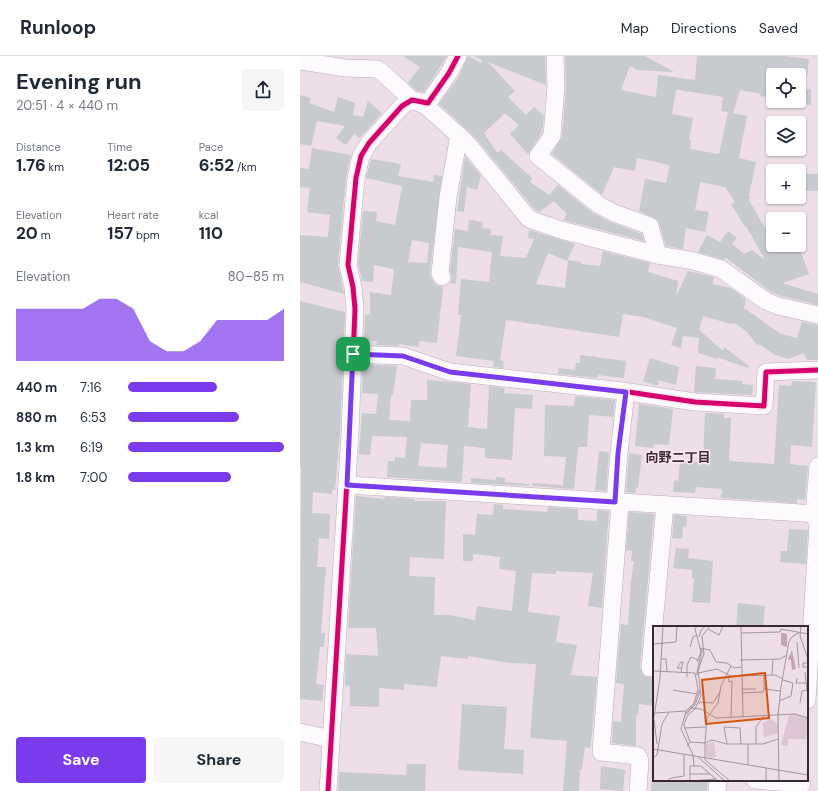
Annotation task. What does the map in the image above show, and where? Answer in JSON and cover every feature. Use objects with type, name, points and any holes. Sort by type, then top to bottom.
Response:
[{"type":"street","points":[[328,791],[347,485],[353,354],[355,309],[353,286],[348,265],[356,178],[360,156],[402,106],[412,100],[428,103],[450,73],[458,56]]},
{"type":"street","points":[[555,56],[556,87],[552,136],[538,156],[599,205],[628,219],[650,226],[658,255]]},
{"type":"street","points":[[300,61],[345,68],[377,69],[396,84],[412,100],[426,106],[459,135],[529,219],[561,230],[658,255],[694,261],[721,269],[766,301],[778,306],[818,315]]},
{"type":"street","points":[[442,277],[440,273],[448,197],[459,135]]},
{"type":"street","points":[[353,354],[403,356],[450,372],[626,392],[695,402],[764,406],[766,372],[818,370]]},
{"type":"street","points":[[626,392],[618,453],[618,502],[602,752],[638,756],[647,770],[638,791]]},
{"type":"street","points":[[808,684],[818,526],[816,514],[818,466]]},
{"type":"street","points":[[347,485],[816,514]]},
{"type":"street","points":[[654,626],[665,505]]},
{"type":"street","points":[[650,668],[653,635]]},
{"type":"street","points":[[300,732],[331,739]]},
{"type":"street","points":[[717,791],[718,781]]},
{"type":"street","points":[[764,781],[802,785]]},
{"type":"building","points":[[403,56],[447,56],[424,92],[417,91],[408,83],[420,67]]},
{"type":"building","points":[[468,56],[481,63],[482,60],[474,56],[545,56],[546,85],[488,62],[515,91],[508,97],[526,115],[534,107],[544,116],[542,132],[528,154],[510,134],[519,125],[505,113],[484,133],[497,153],[501,150],[532,178],[530,182],[549,195],[558,185],[594,214],[610,222],[642,234],[644,241],[563,220],[567,214],[554,201],[539,212],[535,210],[475,137],[439,104],[458,78]]},
{"type":"building","points":[[565,56],[645,56],[674,72],[637,70],[630,66],[621,90],[656,97],[658,75],[695,80],[697,56],[785,56],[809,59],[807,75],[806,68],[766,68],[766,97],[760,96],[761,94],[740,90],[732,113],[747,116],[739,158],[756,162],[749,195],[750,198],[748,199],[766,229],[766,252],[801,252],[809,274],[782,283],[818,294],[818,305],[771,292],[726,258],[724,260],[698,252],[707,235],[720,242],[728,231],[737,238],[732,244],[744,254],[752,250],[765,260],[746,226],[745,227],[731,204],[735,202],[725,187],[700,182],[695,210],[709,212],[705,232],[686,228],[683,249],[666,246],[658,220],[639,211],[645,179],[666,183],[670,165],[637,158],[635,171],[614,167],[602,195],[552,154],[562,137],[566,88]],"holes":[[[676,90],[723,97],[721,111],[728,112],[719,154],[690,149],[691,141],[689,140],[693,118],[672,114]]]},
{"type":"building","points":[[806,89],[811,89],[811,105],[806,104]]},
{"type":"building","points":[[300,95],[311,98],[309,103],[334,112],[338,97],[355,103],[353,115],[363,117],[368,101],[382,113],[360,138],[354,134],[346,145],[336,138],[345,126],[317,121],[311,146],[300,144]]},
{"type":"building","points":[[312,148],[351,155],[346,177],[338,264],[344,294],[300,282],[300,235],[328,237],[330,215],[307,212],[310,188],[300,187],[300,168],[309,169]]},
{"type":"building","points":[[465,157],[481,176],[477,190],[467,187],[464,212],[457,211]]},
{"type":"building","points":[[371,159],[401,164],[398,176],[433,182],[434,175],[442,176],[430,272],[436,285],[443,287],[437,343],[419,341],[419,347],[399,344],[399,346],[376,345],[377,341],[364,340],[365,315],[370,314],[370,292],[391,295],[394,269],[374,265],[373,282],[362,281],[358,264],[363,211],[377,212],[376,221],[395,225],[402,186],[366,178]],"holes":[[[412,240],[429,243],[427,263],[408,262]]]},
{"type":"building","points":[[806,174],[818,174],[818,191],[806,191]]},
{"type":"building","points":[[469,220],[483,222],[482,228],[491,229],[490,235],[503,236],[500,256],[526,258],[534,239],[528,238],[529,230],[575,244],[567,261],[548,253],[536,284],[565,288],[568,260],[581,262],[581,264],[600,266],[603,251],[650,263],[648,272],[678,281],[676,296],[688,271],[714,277],[713,284],[731,288],[746,299],[744,308],[781,334],[797,338],[802,322],[818,325],[818,360],[807,360],[804,353],[789,359],[775,355],[759,344],[758,346],[747,332],[735,323],[731,324],[703,316],[699,330],[723,351],[724,347],[749,366],[748,368],[717,357],[717,359],[698,353],[699,338],[683,336],[681,348],[671,345],[677,328],[643,317],[623,314],[619,337],[506,320],[500,360],[504,361],[503,368],[493,367],[494,361],[456,356],[461,315],[458,315],[461,279],[489,282],[492,252],[458,247],[456,284],[450,283],[452,278],[450,271],[455,229],[468,231]]},
{"type":"building","points":[[300,301],[345,312],[340,432],[335,490],[332,489],[332,494],[313,492],[312,513],[330,514],[329,539],[319,538],[317,567],[326,567],[321,633],[325,633],[324,647],[320,647],[316,684],[324,685],[322,701],[300,699]]},
{"type":"building","points":[[580,355],[626,361],[624,378],[598,375],[598,378],[558,374],[559,368],[575,370],[576,363],[580,363]]},
{"type":"building","points":[[650,358],[679,367],[676,385],[659,380],[657,386],[643,381]]},
{"type":"building","points":[[363,364],[397,366],[393,395],[391,395],[389,420],[410,421],[411,400],[427,400],[427,380],[471,384],[468,427],[487,429],[489,386],[505,388],[504,393],[533,395],[532,409],[515,408],[512,460],[485,458],[485,448],[464,446],[462,482],[387,477],[388,461],[395,461],[395,457],[405,458],[407,437],[372,436],[370,455],[359,454],[362,413],[376,414],[378,394],[362,393]],"holes":[[[421,443],[448,445],[446,468],[418,466]]]},
{"type":"building","points":[[696,366],[716,368],[715,379],[742,381],[742,384],[753,385],[752,395],[694,392]]},
{"type":"building","points":[[792,381],[816,382],[812,447],[791,445],[790,464],[808,466],[805,500],[797,499],[797,503],[721,498],[722,489],[696,487],[695,493],[673,492],[674,480],[678,481],[680,461],[703,462],[705,413],[724,414],[724,418],[731,418],[729,461],[774,464],[779,385],[791,386]]},
{"type":"building","points":[[575,396],[615,400],[613,417],[589,416],[587,447],[578,447],[574,489],[532,486],[532,483],[563,485],[566,457],[544,456],[545,405],[574,406]]},
{"type":"building","points":[[639,404],[673,409],[669,445],[654,444],[653,448],[635,446]]},
{"type":"building","points":[[599,451],[609,452],[606,491],[595,490]]},
{"type":"building","points":[[629,453],[642,455],[638,488],[636,487],[635,493],[626,492]]},
{"type":"building","points":[[496,477],[505,478],[505,482],[529,484],[529,486],[471,483],[471,478],[496,480]]},
{"type":"building","points":[[356,496],[384,499],[385,497],[415,499],[415,501],[446,501],[444,559],[410,557],[409,576],[435,577],[434,615],[450,615],[475,620],[477,606],[512,611],[516,571],[499,569],[500,557],[473,554],[473,561],[463,561],[463,534],[475,535],[477,514],[493,515],[494,504],[503,505],[503,509],[547,512],[548,507],[578,509],[578,520],[597,521],[597,510],[609,511],[602,608],[588,606],[593,573],[556,571],[556,574],[532,573],[528,612],[560,616],[556,642],[577,645],[571,675],[597,677],[590,748],[585,747],[582,769],[580,770],[579,791],[563,791],[567,741],[530,738],[536,664],[509,663],[468,656],[468,659],[441,656],[437,687],[404,684],[404,690],[379,688],[379,707],[350,706],[350,686],[345,685],[346,654],[378,656],[376,628],[348,628]]},
{"type":"building","points":[[629,512],[654,514],[640,667],[644,676],[653,677],[653,706],[639,704],[638,715],[636,715],[636,746],[612,743],[613,721],[621,722],[624,684],[616,683],[621,624],[628,625],[634,561],[631,561],[632,551],[626,550]]},
{"type":"building","points":[[674,515],[687,516],[686,527],[683,526],[682,539],[672,538]]},
{"type":"building","points":[[789,529],[808,530],[806,564],[780,562],[781,551],[787,551]]},
{"type":"building","points":[[676,548],[689,549],[688,558],[713,561],[710,603],[692,602],[694,578],[692,578],[692,570],[673,568]]},
{"type":"building","points":[[738,603],[765,606],[763,626],[736,626]]},
{"type":"building","points":[[462,704],[507,707],[504,749],[524,750],[523,774],[458,770]]},
{"type":"building","points":[[407,764],[426,764],[425,791],[338,791],[339,772],[406,775]]},
{"type":"building","points":[[601,766],[625,770],[623,791],[600,789]]},
{"type":"building","points":[[652,780],[708,781],[707,791],[651,791]]},
{"type":"cycle path","points":[[328,791],[350,433],[355,309],[353,287],[348,265],[356,178],[361,156],[369,143],[402,106],[412,100],[428,103],[449,73],[458,56]]},
{"type":"cycle path","points":[[353,354],[403,356],[450,372],[622,391],[695,402],[764,406],[766,372],[818,370]]},
{"type":"district","name":"向野二丁目","points":[[678,457]]},
{"type":"route","points":[[353,354],[403,356],[450,372],[626,392],[618,453],[615,502],[347,485],[353,354]]}]
